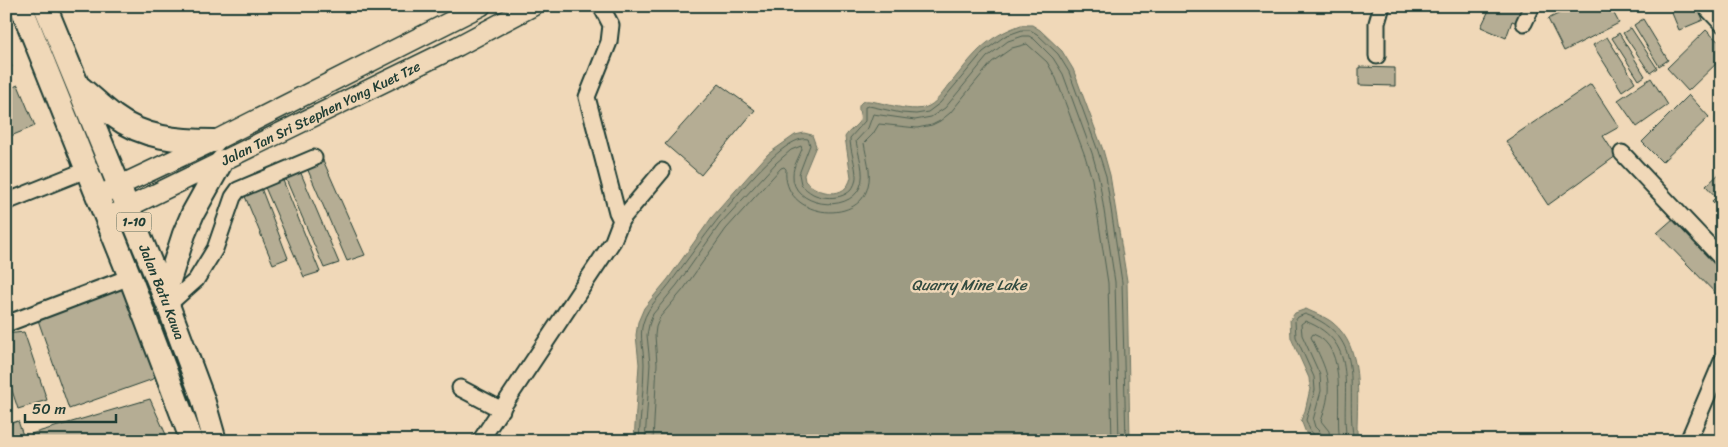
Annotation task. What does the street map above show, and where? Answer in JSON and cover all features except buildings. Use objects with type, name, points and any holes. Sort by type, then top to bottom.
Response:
[{"type":"highway","name":"Jalan Batu Kawa","points":[[21,6],[130,277],[192,441]]},
{"type":"highway","name":"Jalan Batu Kawa","points":[[45,6],[166,301],[203,398],[215,441]]},
{"type":"highway","points":[[77,84],[114,116],[129,126],[152,136],[176,140],[214,141]]},
{"type":"highway","points":[[166,301],[184,234],[193,213],[222,161]]},
{"type":"main road","name":"Jalan Tan Sri Stephen Yong Kuet Tze","points":[[97,196],[214,141],[481,6]]},
{"type":"main road","name":"Jalan Tan Sri Stephen Yong Kuet Tze","points":[[106,218],[458,46],[533,6]]},
{"type":"street","points":[[601,6],[611,25],[609,42],[587,97],[604,167],[620,220]]},
{"type":"street","points":[[1377,56],[1377,23],[1382,6]]},
{"type":"street","points":[[1524,23],[1532,6]]},
{"type":"street","points":[[1705,6],[1722,24]]},
{"type":"street","points":[[1622,154],[1722,258]]},
{"type":"street","points":[[166,301],[196,280],[215,249],[233,197],[238,190],[314,158]]},
{"type":"street","points":[[6,202],[86,170]]},
{"type":"street","points":[[480,441],[613,241],[620,220],[662,171]]},
{"type":"street","points":[[6,324],[130,277]]},
{"type":"street","points":[[1688,441],[1722,361]]},
{"type":"street","points":[[460,388],[502,410]]},
{"type":"water","name":"Quarry Mine Lake","points":[[1021,25],[1032,25],[1040,30],[1062,51],[1073,69],[1103,150],[1110,175],[1127,281],[1130,441],[634,441],[639,364],[636,335],[638,322],[644,308],[668,279],[712,217],[768,154],[795,135],[804,133],[812,135],[816,146],[804,175],[805,181],[824,192],[831,193],[844,190],[851,177],[845,137],[860,120],[859,106],[862,102],[873,101],[912,109],[929,106],[938,99],[981,48],[1008,30]]},
{"type":"water","points":[[1306,309],[1333,323],[1343,333],[1350,346],[1357,373],[1357,432],[1359,441],[1314,441],[1306,433],[1301,420],[1310,389],[1309,378],[1291,338],[1290,320],[1295,313]]}]
